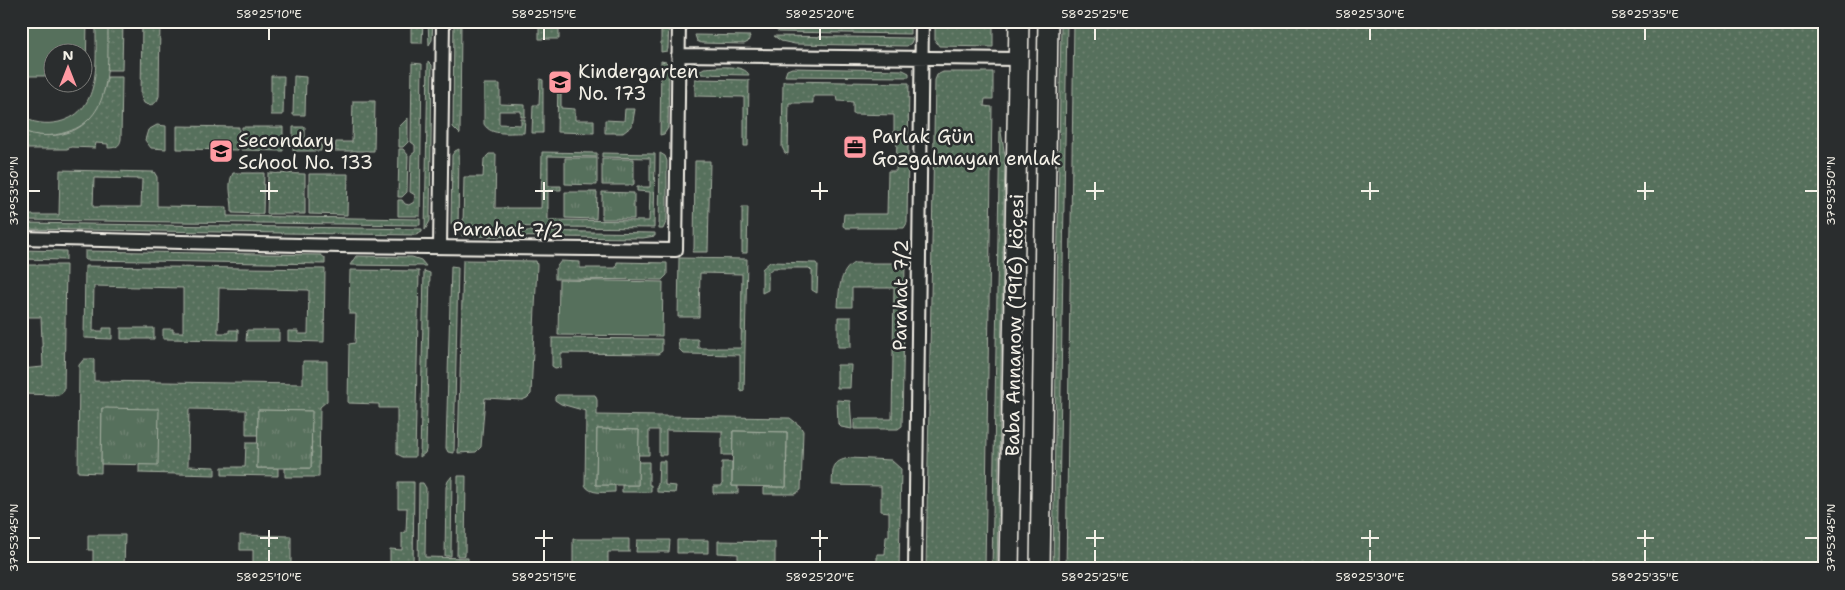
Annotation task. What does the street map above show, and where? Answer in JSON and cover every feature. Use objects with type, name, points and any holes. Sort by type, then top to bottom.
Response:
[{"type":"main road","name":"Baba Annanow (1916) köçesi","points":[[1009,569],[1019,21]]},
{"type":"main road","name":"Baba Annanow (1916) köçesi","points":[[1040,569],[1048,21]]},
{"type":"street","name":"Parahat 7/2","points":[[440,247],[443,21]]},
{"type":"street","name":"Parahat 7/2","points":[[21,238],[676,250],[679,21]]},
{"type":"street","name":"Parahat 7/2","points":[[915,569],[922,21]]},
{"type":"street","points":[[678,55],[1018,59]]},
{"type":"green space","points":[[21,21],[87,21],[87,42],[42,42],[42,76],[21,76]]},
{"type":"green space","points":[[96,21],[108,21],[105,86],[101,101],[94,114],[83,125],[61,134],[38,135],[21,130],[21,116],[34,122],[54,123],[73,116],[84,107],[92,92],[96,66]]},
{"type":"green space","points":[[108,21],[123,21],[122,70],[107,70]]},
{"type":"green space","points":[[142,21],[160,21],[159,96],[157,101],[151,105],[144,103],[141,96]]},
{"type":"green space","points":[[411,21],[423,21],[422,43],[411,43]]},
{"type":"green space","points":[[428,21],[433,21],[432,40],[429,45]]},
{"type":"green space","points":[[454,21],[461,21],[460,134],[453,127]]},
{"type":"green space","points":[[539,21],[559,21],[559,39],[539,39]]},
{"type":"green space","points":[[661,21],[669,21],[668,49],[661,52]]},
{"type":"green space","points":[[771,21],[910,21],[910,34],[779,32],[772,27]]},
{"type":"green space","points":[[935,21],[993,21],[993,47],[939,46],[935,40]]},
{"type":"green space","points":[[1061,21],[1067,21],[1058,569],[1053,569]]},
{"type":"green space","points":[[1074,21],[1824,21],[1824,569],[1066,569]]},
{"type":"green space","points":[[695,35],[750,36],[748,42],[744,44],[701,43],[697,41]]},
{"type":"green space","points":[[774,36],[913,38],[907,46],[795,44],[781,41]]},
{"type":"green space","points":[[428,61],[432,65],[430,221],[425,230]]},
{"type":"green space","points":[[661,61],[666,62],[669,66],[668,128],[664,134],[660,135]]},
{"type":"green space","points":[[412,63],[422,64],[420,216],[398,216],[398,200],[402,200],[405,204],[409,205],[414,202],[415,195],[410,192],[411,155],[415,152],[415,145],[411,142]]},
{"type":"green space","points":[[704,68],[736,68],[742,69],[749,75],[695,74]]},
{"type":"green space","points":[[792,68],[903,70],[909,73],[909,77],[785,76],[787,70]]},
{"type":"green space","points":[[943,72],[993,72],[993,99],[985,99],[984,106],[992,107],[985,569],[926,569],[935,80],[937,75]]},
{"type":"green space","points":[[271,76],[284,76],[283,115],[271,115]]},
{"type":"green space","points":[[294,76],[306,77],[305,115],[293,115]]},
{"type":"green space","points":[[107,77],[122,77],[121,139],[117,146],[108,148],[108,144],[96,143],[95,148],[21,149],[21,130],[47,136],[65,133],[81,126],[88,120],[100,100]]},
{"type":"green space","points":[[540,79],[543,80],[543,133],[532,133],[533,105],[539,105]]},
{"type":"green space","points":[[695,79],[749,80],[748,146],[744,146],[744,97],[695,96]]},
{"type":"green space","points":[[558,80],[561,80],[561,108],[575,109],[575,120],[594,120],[594,133],[557,132]]},
{"type":"green space","points":[[783,81],[909,83],[907,223],[904,228],[846,228],[843,226],[844,214],[887,214],[888,171],[896,171],[897,139],[894,138],[894,115],[853,114],[853,102],[838,101],[837,96],[813,96],[813,103],[789,103],[788,154],[785,153],[782,147]]},
{"type":"green space","points":[[484,84],[500,84],[500,104],[525,105],[525,117],[521,117],[521,111],[499,111],[499,124],[521,125],[521,119],[525,119],[524,133],[502,133],[487,128],[484,124]]},
{"type":"green space","points":[[353,101],[375,101],[374,151],[335,151],[336,142],[352,142]]},
{"type":"green space","points":[[625,109],[635,109],[632,126],[623,133],[605,133],[605,120],[624,121]]},
{"type":"green space","points":[[408,118],[408,142],[403,147],[399,147],[399,127]]},
{"type":"green space","points":[[157,125],[166,126],[166,149],[151,148],[145,140],[148,130]]},
{"type":"green space","points":[[177,126],[239,127],[238,150],[177,149]]},
{"type":"green space","points":[[1000,126],[1005,156],[997,569],[992,569]]},
{"type":"green space","points":[[242,127],[283,127],[283,151],[241,150]]},
{"type":"green space","points":[[293,127],[305,127],[305,141],[322,141],[321,151],[293,151]]},
{"type":"green space","points":[[399,149],[403,149],[408,155],[407,192],[402,197],[398,197]]},
{"type":"green space","points":[[459,149],[458,234],[454,231],[451,223],[452,155]]},
{"type":"green space","points":[[542,152],[597,153],[597,157],[548,156],[548,186],[561,186],[561,190],[548,190],[548,220],[649,221],[650,192],[637,191],[637,187],[650,187],[650,158],[602,157],[602,153],[655,154],[654,228],[463,226],[464,177],[483,177],[484,159],[489,154],[496,154],[495,208],[541,208]]},
{"type":"green space","points":[[660,153],[665,156],[667,161],[667,220],[663,229],[659,229]]},
{"type":"green space","points":[[565,158],[597,158],[597,185],[565,184]]},
{"type":"green space","points":[[602,159],[634,159],[634,185],[602,185]]},
{"type":"green space","points":[[695,161],[710,161],[708,252],[692,252],[694,249]]},
{"type":"green space","points":[[60,170],[154,172],[157,177],[157,206],[227,207],[227,216],[420,219],[420,225],[21,220],[21,215],[59,215]],"holes":[[[94,178],[142,179],[141,207],[93,207]]]},
{"type":"green space","points":[[233,173],[264,173],[263,214],[232,213],[230,183]]},
{"type":"green space","points":[[268,173],[305,174],[305,214],[267,214]]},
{"type":"green space","points":[[309,174],[348,174],[347,215],[309,214]]},
{"type":"green space","points":[[565,192],[597,192],[596,219],[565,218]]},
{"type":"green space","points":[[602,192],[634,193],[634,219],[602,219]]},
{"type":"green space","points":[[742,207],[748,207],[747,253],[742,253]]},
{"type":"green space","points":[[21,223],[422,229],[422,232],[416,235],[21,229]]},
{"type":"green space","points":[[462,230],[655,233],[655,236],[643,238],[462,236]]},
{"type":"green space","points":[[21,250],[66,251],[66,260],[21,259]]},
{"type":"green space","points":[[85,251],[321,255],[325,258],[325,264],[85,260]]},
{"type":"green space","points":[[356,256],[412,257],[421,260],[426,266],[350,265]]},
{"type":"green space","points":[[679,258],[747,259],[744,391],[742,392],[740,389],[740,355],[684,354],[679,349],[678,339],[698,339],[698,348],[741,348],[742,274],[700,273],[699,317],[678,317]]},
{"type":"green space","points":[[463,260],[536,261],[537,265],[531,394],[522,400],[485,398],[481,447],[476,452],[458,453]]},
{"type":"green space","points":[[561,261],[580,262],[580,268],[616,268],[617,262],[667,263],[667,275],[662,280],[555,279],[555,269]]},
{"type":"green space","points":[[770,262],[816,263],[818,266],[817,293],[812,290],[812,271],[809,268],[773,268],[768,272],[768,290],[762,293],[762,269]]},
{"type":"green space","points":[[854,263],[903,263],[905,265],[902,426],[898,429],[854,429],[854,419],[892,419],[894,288],[852,288],[852,307],[838,307],[843,276],[845,271]]},
{"type":"green space","points":[[21,265],[66,265],[64,391],[59,395],[21,394],[21,369],[43,367],[41,317],[21,317]]},
{"type":"green space","points":[[85,266],[325,269],[324,342],[288,341],[288,331],[308,334],[309,290],[219,288],[218,333],[229,333],[229,330],[238,330],[238,340],[163,339],[163,329],[183,332],[183,288],[94,286],[93,331],[103,331],[103,328],[112,328],[112,339],[84,338]]},
{"type":"green space","points":[[451,266],[458,267],[454,453],[448,452],[446,448]]},
{"type":"green space","points":[[350,270],[419,271],[415,457],[403,457],[397,454],[397,408],[379,408],[379,404],[348,403],[349,344],[355,343],[356,314],[349,314]]},
{"type":"green space","points":[[424,271],[430,273],[426,450],[420,457]]},
{"type":"green space","points":[[559,280],[663,282],[662,336],[558,335]]},
{"type":"green space","points":[[838,317],[851,317],[851,347],[838,347]]},
{"type":"green space","points":[[121,328],[154,328],[154,339],[121,339]]},
{"type":"green space","points":[[247,330],[279,330],[279,341],[246,341]]},
{"type":"green space","points":[[552,338],[662,339],[662,351],[658,354],[561,353],[561,367],[555,368],[552,366]]},
{"type":"green space","points":[[84,359],[94,359],[94,381],[303,384],[303,361],[327,361],[327,401],[320,407],[319,477],[285,477],[285,468],[311,468],[311,411],[258,410],[258,435],[246,435],[246,410],[189,409],[188,466],[215,467],[215,475],[139,473],[139,464],[158,464],[102,408],[101,473],[78,472],[79,365]]},
{"type":"green space","points":[[837,365],[851,365],[850,388],[837,388]]},
{"type":"green space","points":[[557,395],[595,395],[597,415],[790,418],[803,431],[801,490],[795,494],[764,494],[764,487],[786,487],[787,432],[733,431],[733,455],[722,455],[722,431],[666,430],[666,455],[659,455],[659,430],[649,430],[649,455],[638,455],[639,430],[597,429],[596,485],[615,485],[615,492],[590,490],[585,485],[586,411],[561,404],[555,400]]},
{"type":"green space","points":[[837,400],[850,401],[852,429],[841,427],[838,424]]},
{"type":"green space","points":[[102,408],[159,409],[158,465],[101,464]]},
{"type":"green space","points":[[258,410],[312,411],[311,468],[257,468]]},
{"type":"green space","points":[[597,429],[639,430],[638,485],[596,485]]},
{"type":"green space","points":[[733,431],[787,432],[786,487],[732,486]]},
{"type":"green space","points":[[246,443],[258,443],[257,468],[278,468],[278,476],[222,475],[222,467],[245,467]]},
{"type":"green space","points":[[850,458],[891,460],[901,469],[899,569],[873,569],[873,564],[877,564],[877,554],[885,554],[886,536],[889,536],[889,512],[881,511],[881,486],[832,485],[833,470],[836,464],[839,461]]},
{"type":"green space","points":[[659,461],[665,461],[665,485],[676,486],[675,493],[657,492]]},
{"type":"green space","points":[[638,462],[649,462],[649,485],[651,485],[651,492],[622,492],[622,485],[638,485]]},
{"type":"green space","points":[[722,462],[732,462],[732,486],[738,486],[738,493],[713,493],[713,486],[722,486]]},
{"type":"green space","points":[[452,476],[451,556],[445,556],[446,487]]},
{"type":"green space","points":[[458,476],[466,476],[465,556],[457,556]]},
{"type":"green space","points":[[398,482],[414,482],[413,569],[390,569],[390,549],[402,550],[402,533],[406,532],[407,508],[398,508]]},
{"type":"green space","points":[[419,483],[423,483],[426,488],[425,557],[468,558],[468,569],[418,569]]},
{"type":"green space","points":[[88,535],[125,535],[124,569],[93,569],[93,550],[88,550]]},
{"type":"green space","points":[[240,535],[291,536],[291,569],[253,569],[253,550],[240,550]]},
{"type":"green space","points":[[573,539],[629,539],[629,552],[608,552],[608,569],[573,569]]},
{"type":"green space","points":[[637,540],[670,540],[669,552],[636,552]]},
{"type":"green space","points":[[677,540],[708,540],[708,553],[677,553]]},
{"type":"green space","points":[[718,541],[775,542],[775,569],[738,569],[738,554],[718,553]]},
{"type":"place","name":"Kindergarten No. 173","points":[[560,82]]},
{"type":"place","name":"Parlak Gün Gozgalmayan emlak","points":[[855,147]]},
{"type":"place","name":"Secondary School No. 133","points":[[221,151]]}]
